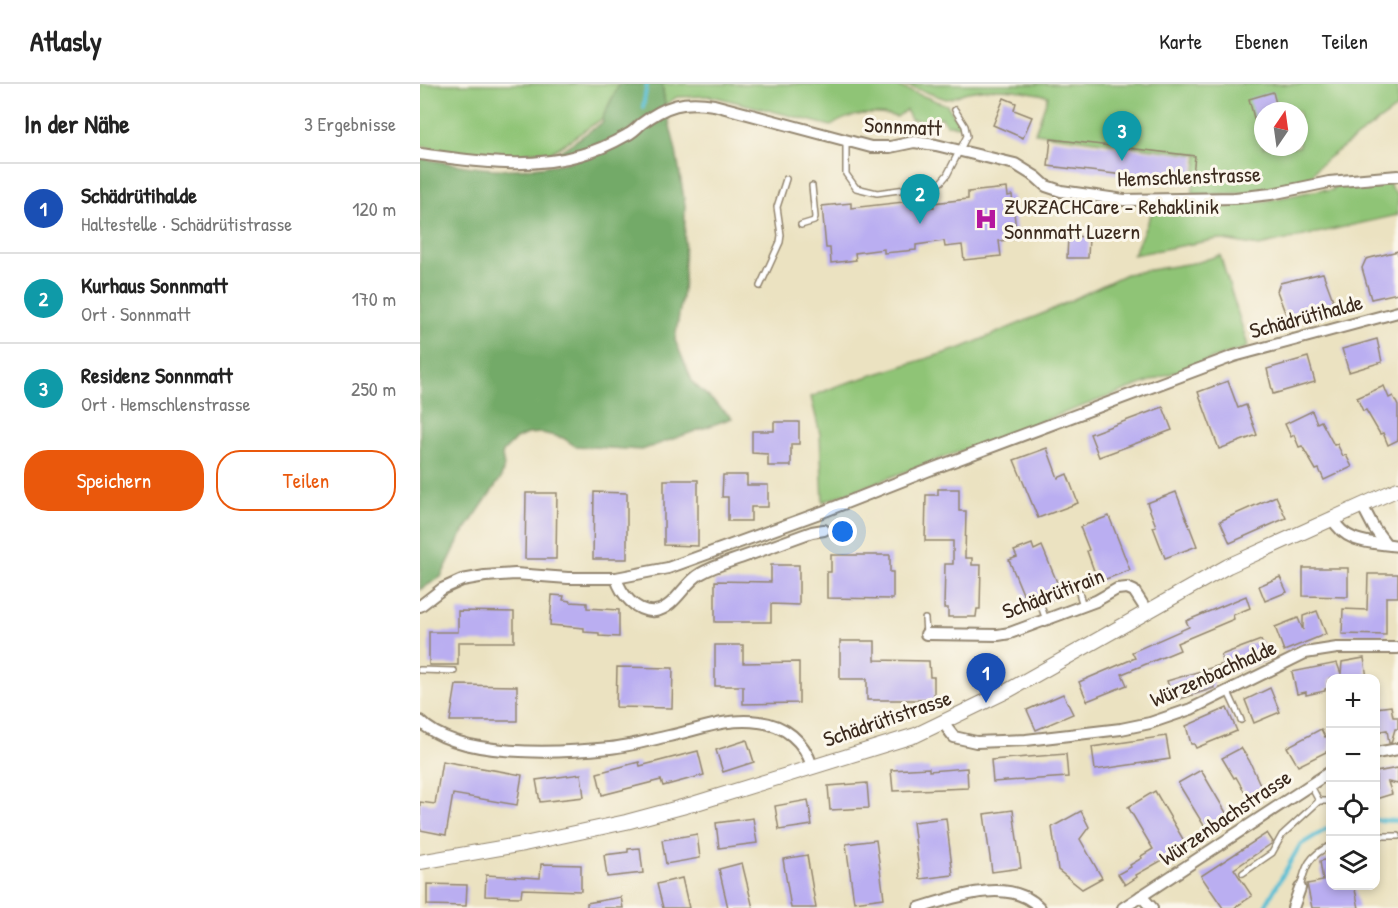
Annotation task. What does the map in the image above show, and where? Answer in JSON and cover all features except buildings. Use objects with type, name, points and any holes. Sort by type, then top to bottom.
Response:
[{"type":"main road","name":"Schädrütistrasse","points":[[420,862],[524,844],[626,822],[893,743],[944,723],[1009,690],[1228,566],[1398,489]]},
{"type":"street","name":"Sonnmatt","points":[[420,154],[499,164],[566,159],[629,135],[662,109],[697,102],[879,148],[914,142],[959,150],[1015,164],[1046,186],[1088,196]]},
{"type":"street","name":"Hemschlenstrasse","points":[[1088,196],[1124,200],[1235,198],[1271,194],[1329,182],[1398,176]]},
{"type":"street","name":"Schädrütihalde","points":[[420,606],[442,589],[462,580],[484,576],[515,574],[567,578],[616,578],[668,568],[1234,356],[1398,312]]},
{"type":"street","points":[[1362,505],[1374,528],[1386,544]]},
{"type":"street","points":[[1332,519],[1336,526],[1352,537],[1376,545],[1398,546]]},
{"type":"street","points":[[616,578],[622,593],[632,603],[640,609],[654,611],[678,597],[687,583],[710,569],[812,532],[824,530]]},
{"type":"street","name":"Schädrütirain","points":[[926,634],[998,635],[1016,632],[1083,606],[1118,589],[1127,588],[1137,594],[1147,611]]},
{"type":"street","name":"Würzenbachhalde","points":[[944,723],[954,737],[967,741],[1048,737],[1150,723],[1191,709],[1305,654],[1337,648],[1398,648]]},
{"type":"street","points":[[420,721],[439,736],[461,744],[531,752],[612,748],[676,735],[724,722],[756,721],[779,727],[793,736],[806,751],[812,766]]},
{"type":"street","points":[[1380,752],[1398,749]]},
{"type":"street","name":"Würzenbachstrasse","points":[[1123,908],[1326,774]]},
{"type":"street","points":[[1293,908],[1300,888]]},
{"type":"street","points":[[924,907],[968,893],[986,891],[1021,896],[1032,900],[1040,908]]},
{"type":"street","points":[[1142,896],[1152,908]]},
{"type":"lane","points":[[846,141],[846,174],[850,183],[856,188],[877,193],[934,185],[947,175],[967,136],[968,130],[955,110]]},
{"type":"lane","points":[[760,286],[780,242],[777,207],[786,179]]},
{"type":"lane","points":[[801,225],[814,221],[812,186]]},
{"type":"lane","points":[[1077,586],[1083,606]]},
{"type":"lane","points":[[1041,606],[1046,620]]},
{"type":"lane","points":[[925,619],[926,634]]},
{"type":"lane","points":[[420,670],[454,670]]},
{"type":"lane","points":[[1228,692],[1241,720]]},
{"type":"lane","points":[[1310,784],[1319,801]]},
{"type":"lane","points":[[1243,873],[1272,853],[1282,836],[1319,801],[1326,801]]},
{"type":"lane","points":[[1380,836],[1398,836]]},
{"type":"lane","points":[[1300,888],[1305,868],[1320,850],[1326,848]]},
{"type":"green space","points":[[420,84],[619,84],[602,119],[552,152],[537,156],[503,158],[469,155],[420,146]]},
{"type":"green space","points":[[619,84],[662,84],[665,105],[620,137],[560,156],[543,157],[556,154],[603,122],[602,119]]},
{"type":"green space","points":[[662,84],[892,84],[947,105],[961,126],[947,125],[941,117],[933,122],[911,119],[906,110],[897,117],[863,114],[846,118],[831,126],[712,96],[677,97],[665,105]]},
{"type":"green space","points":[[902,84],[1398,84],[1398,107],[1328,158],[1317,168],[1309,181],[1249,193],[1192,195],[1198,155],[1035,133],[1048,96],[989,89],[946,99]]},
{"type":"green space","points":[[667,113],[685,205],[684,284],[675,340],[693,383],[732,418],[642,450],[575,446],[563,438],[542,433],[527,434],[516,439],[503,452],[504,466],[501,478],[461,536],[441,577],[420,590],[420,158],[493,169],[523,169],[554,165],[613,147]]},
{"type":"green space","points":[[1390,183],[1390,187],[1398,195],[1398,215],[1259,246],[1218,239],[1133,255],[1153,210],[1174,206],[1265,201],[1324,189],[1325,191],[1333,190],[1333,187]]},
{"type":"green space","points":[[1220,255],[1248,346],[1246,348],[1202,362],[823,502],[820,434],[811,397],[837,386],[961,348],[1051,310],[1126,274],[1199,262]]},
{"type":"waterway","points":[[643,107],[647,84]]},
{"type":"waterway","points":[[1380,820],[1398,821]]},
{"type":"waterway","points":[[1264,908],[1300,845],[1326,829]]},
{"type":"place","name":"Residenz Sonnmatt","points":[[1122,161]]},
{"type":"place","name":"ZURZACHCare - Rehaklinik Sonnmatt Luzern","points":[[986,219]]},
{"type":"place","name":"Kurhaus Sonnmatt","points":[[920,224]]},
{"type":"place","name":"Schädrütihalde","points":[[986,703]]}]
